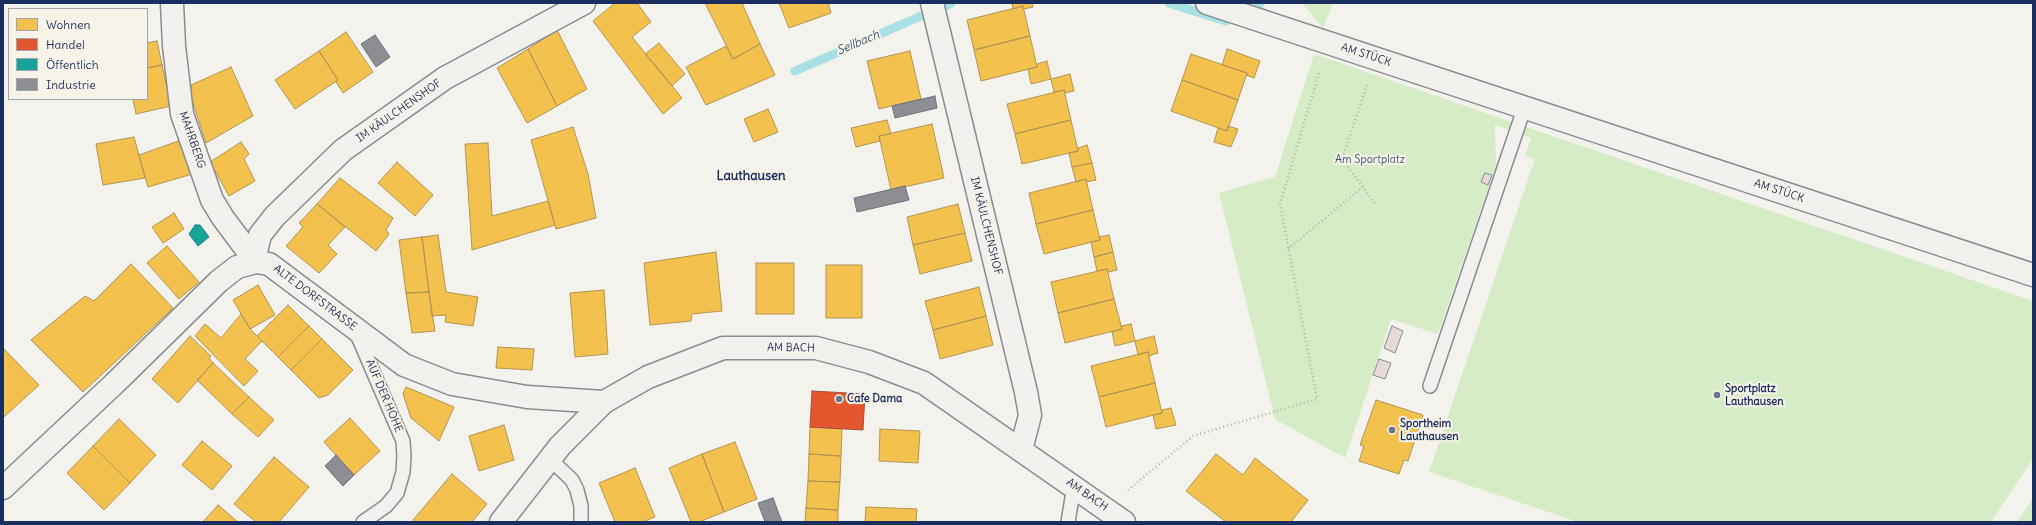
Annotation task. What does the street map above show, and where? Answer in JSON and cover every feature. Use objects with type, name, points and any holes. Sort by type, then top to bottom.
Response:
[{"type":"street","name":"MAHRBERG","points":[[172,3],[174,46],[182,114],[212,200],[223,218],[256,262]]},
{"type":"street","name":"IM KÄULCHENSHOF","points":[[256,262],[256,252],[260,235],[271,220],[343,150],[445,78],[584,3]]},
{"type":"street","name":"IM KÄULCHENSHOF","points":[[932,3],[1026,392],[1030,415],[1021,450]]},
{"type":"street","name":"AM STÜCK","points":[[1207,3],[1525,106],[2033,275]]},
{"type":"street","name":"ALTE DORFSTRASSE","points":[[256,262],[269,264],[404,365],[452,384],[527,397],[604,402]]},
{"type":"street","points":[[4,484],[114,384],[219,281],[237,267],[256,262]]},
{"type":"street","name":"AM BACH","points":[[501,522],[560,446],[604,402],[648,376],[723,348],[816,348],[869,362],[924,383],[1124,522]]},
{"type":"lane","points":[[1430,386],[1525,106]]},
{"type":"lane","name":"AUF DER HÖHE","points":[[354,329],[379,383],[403,441],[404,456],[403,472],[397,494],[386,506],[364,522]]},
{"type":"lane","points":[[550,459],[572,480],[577,490],[581,506],[582,522]]},
{"type":"lane","points":[[1068,522],[1074,486]]},
{"type":"path","points":[[1105,508],[1193,436],[1317,399],[1280,204],[1328,42]]},
{"type":"path","points":[[1376,58],[1342,159],[1376,205]]},
{"type":"path","points":[[1288,249],[1362,187]]},
{"type":"green space","points":[[1302,3],[1333,3],[1323,28]]},
{"type":"green space","name":"Sportplatz Lauthausen","points":[[1314,54],[2033,301],[2033,459],[1991,522],[1578,522],[1429,472],[1535,159],[1525,156],[1531,138],[1495,125],[1496,165],[1438,334],[1391,319],[1345,458],[1275,419],[1219,193],[1275,177]]},
{"type":"green space","points":[[2033,498],[2033,522],[2017,522]]},
{"type":"building: Wohnen","points":[[615,3],[637,3],[651,22],[632,37],[682,98],[663,114],[593,21]]},
{"type":"building: Wohnen","points":[[705,3],[742,3],[760,44],[733,59]]},
{"type":"building: Wohnen","points":[[779,3],[828,3],[831,13],[789,28]]},
{"type":"building: Wohnen","points":[[1012,3],[1032,3],[1033,7],[1024,9],[1023,6],[1013,9]]},
{"type":"building: Wohnen","points":[[1023,6],[1030,36],[974,50],[967,20]]},
{"type":"building: Wohnen","points":[[557,30],[587,89],[557,106],[528,49]]},
{"type":"building: Wohnen","points":[[346,32],[373,72],[343,93],[336,82],[338,80],[319,51]]},
{"type":"building: Wohnen","points":[[1030,36],[1037,67],[981,81],[974,50]]},
{"type":"building: Wohnen","points":[[157,41],[162,65],[148,68],[148,43]]},
{"type":"building: Wohnen","points":[[659,43],[685,74],[672,86],[645,54]]},
{"type":"building: Wohnen","points":[[760,44],[775,75],[706,105],[686,67],[726,46],[733,59]]},
{"type":"building: Wohnen","points":[[528,49],[557,106],[527,123],[497,68]]},
{"type":"building: Wohnen","points":[[1227,49],[1260,61],[1254,78],[1246,75],[1247,73],[1222,65]]},
{"type":"building: Wohnen","points":[[319,51],[338,80],[295,109],[275,80]]},
{"type":"building: Wohnen","points":[[910,51],[921,99],[879,109],[867,61]]},
{"type":"building: Wohnen","points":[[1191,54],[1247,73],[1238,100],[1182,80]]},
{"type":"building: Wohnen","points":[[1047,61],[1051,79],[1031,84],[1028,69],[1037,67],[1037,64]]},
{"type":"building: Wohnen","points":[[162,65],[171,106],[136,114],[133,100],[148,100],[148,68]]},
{"type":"building: Wohnen","points":[[231,67],[253,116],[206,143],[190,94],[191,85]]},
{"type":"building: Wohnen","points":[[1070,74],[1074,91],[1065,93],[1064,90],[1054,92],[1051,79]]},
{"type":"building: Wohnen","points":[[1182,80],[1238,100],[1227,131],[1171,111]]},
{"type":"building: Wohnen","points":[[1064,90],[1071,120],[1015,134],[1007,104]]},
{"type":"building: Wohnen","points":[[768,109],[778,132],[754,142],[744,119]]},
{"type":"building: Wohnen","points":[[887,120],[891,134],[879,136],[880,141],[856,147],[851,128]]},
{"type":"building: Wohnen","points":[[1071,120],[1078,151],[1022,164],[1015,134]]},
{"type":"building: Wohnen","points":[[932,124],[944,178],[891,190],[879,136]]},
{"type":"building: Wohnen","points":[[1228,126],[1238,129],[1231,147],[1214,142],[1218,128],[1227,131]]},
{"type":"building: Wohnen","points":[[573,127],[588,174],[596,218],[556,229],[531,140]]},
{"type":"building: Wohnen","points":[[134,137],[145,178],[103,185],[96,144]]},
{"type":"building: Wohnen","points":[[184,139],[196,173],[148,187],[139,155]]},
{"type":"building: Wohnen","points":[[241,142],[249,154],[244,159],[255,181],[229,196],[210,162]]},
{"type":"building: Wohnen","points":[[488,143],[492,216],[548,201],[555,225],[472,250],[465,144]]},
{"type":"building: Wohnen","points":[[1087,145],[1092,163],[1072,167],[1069,153],[1078,151],[1078,148]]},
{"type":"building: Wohnen","points":[[397,162],[433,195],[415,216],[378,183]]},
{"type":"building: Wohnen","points":[[1092,163],[1096,180],[1086,182],[1086,179],[1076,182],[1072,167]]},
{"type":"building: Wohnen","points":[[340,178],[393,218],[386,230],[389,234],[376,251],[317,204]]},
{"type":"building: Wohnen","points":[[1086,179],[1093,210],[1036,224],[1029,193]]},
{"type":"building: Wohnen","points":[[317,204],[345,227],[328,245],[337,254],[319,273],[286,246],[303,227],[299,223]]},
{"type":"building: Wohnen","points":[[958,204],[965,233],[913,245],[907,217]]},
{"type":"building: Wohnen","points":[[1093,210],[1100,240],[1044,254],[1036,224]]},
{"type":"building: Wohnen","points":[[174,213],[184,229],[163,243],[152,227]]},
{"type":"building: Wohnen","points":[[965,233],[972,261],[920,274],[913,245]]},
{"type":"building: Wohnen","points":[[438,235],[446,292],[478,297],[473,326],[445,322],[446,315],[432,316],[422,237]]},
{"type":"building: Wohnen","points":[[1109,235],[1113,252],[1094,257],[1091,242],[1100,240],[1099,237]]},
{"type":"building: Wohnen","points":[[422,237],[429,292],[406,293],[399,240]]},
{"type":"building: Wohnen","points":[[167,246],[199,282],[179,299],[147,263]]},
{"type":"building: Wohnen","points":[[716,252],[722,311],[692,314],[691,321],[650,325],[644,263]]},
{"type":"building: Wohnen","points":[[1113,252],[1117,270],[1108,272],[1107,269],[1097,271],[1094,257]]},
{"type":"building: Wohnen","points":[[756,263],[794,263],[794,314],[756,314]]},
{"type":"building: Wohnen","points":[[131,264],[173,308],[83,392],[31,340],[85,296],[94,301]]},
{"type":"building: Wohnen","points":[[826,265],[862,265],[862,318],[826,318]]},
{"type":"building: Wohnen","points":[[1107,269],[1114,299],[1058,313],[1051,282]]},
{"type":"building: Wohnen","points":[[258,285],[275,315],[250,329],[233,300]]},
{"type":"building: Wohnen","points":[[979,287],[986,316],[933,330],[925,301]]},
{"type":"building: Wohnen","points":[[604,290],[608,354],[575,357],[570,293]]},
{"type":"building: Wohnen","points":[[429,292],[435,331],[412,333],[406,293]]},
{"type":"building: Wohnen","points":[[1114,299],[1122,329],[1065,343],[1058,313]]},
{"type":"building: Wohnen","points":[[288,305],[309,326],[278,357],[257,336]]},
{"type":"building: Wohnen","points":[[241,314],[250,329],[262,341],[245,359],[258,371],[244,386],[195,336],[205,324],[221,338]]},
{"type":"building: Wohnen","points":[[986,316],[993,345],[940,359],[933,330]]},
{"type":"building: Wohnen","points":[[1131,324],[1135,341],[1115,346],[1112,332],[1122,329],[1121,326]]},
{"type":"building: Wohnen","points":[[309,326],[322,339],[291,370],[278,357]]},
{"type":"building: Wohnen","points":[[190,336],[211,356],[209,358],[213,363],[178,403],[152,379]]},
{"type":"building: Wohnen","points":[[1154,336],[1158,353],[1149,356],[1148,352],[1138,355],[1135,341]]},
{"type":"building: Wohnen","points":[[322,339],[353,370],[328,395],[319,398],[291,370]]},
{"type":"building: Wohnen","points":[[498,347],[534,349],[532,370],[496,368]]},
{"type":"building: Wohnen","points":[[3,348],[39,385],[3,418]]},
{"type":"building: Wohnen","points":[[1148,352],[1155,383],[1099,397],[1091,366]]},
{"type":"building: Wohnen","points":[[213,363],[249,397],[232,414],[197,380]]},
{"type":"building: Wohnen","points":[[1155,383],[1162,413],[1106,427],[1099,397]]},
{"type":"building: Wohnen","points":[[406,387],[454,407],[439,441],[411,418],[403,394]]},
{"type":"building: Wohnen","points":[[249,397],[274,420],[258,437],[232,414]]},
{"type":"building: Wohnen","name":"Sportheim Lauthausen","points":[[1376,400],[1423,415],[1408,461],[1404,460],[1399,474],[1359,461],[1364,446],[1360,445]]},
{"type":"building: Wohnen","points":[[1171,408],[1176,425],[1156,429],[1153,415],[1162,413],[1162,410]]},
{"type":"building: Wohnen","points":[[350,418],[380,451],[354,475],[324,442]]},
{"type":"building: Wohnen","points":[[119,419],[156,455],[130,483],[93,446]]},
{"type":"building: Wohnen","points":[[504,425],[514,460],[479,471],[469,436]]},
{"type":"building: Wohnen","points":[[810,427],[842,429],[841,456],[809,454]]},
{"type":"building: Wohnen","points":[[880,429],[920,431],[918,463],[879,461]]},
{"type":"building: Wohnen","points":[[202,441],[232,466],[212,490],[182,465]]},
{"type":"building: Wohnen","points":[[735,442],[757,499],[724,512],[702,454]]},
{"type":"building: Wohnen","points":[[93,446],[130,483],[104,510],[67,473]]},
{"type":"building: Wohnen","points":[[702,454],[724,512],[699,522],[691,522],[669,468]]},
{"type":"building: Wohnen","points":[[809,454],[841,456],[840,482],[808,481]]},
{"type":"building: Wohnen","points":[[1216,454],[1243,475],[1255,458],[1308,500],[1291,522],[1226,522],[1186,491]]},
{"type":"building: Wohnen","points":[[274,457],[309,487],[279,522],[256,522],[234,504]]},
{"type":"building: Wohnen","points":[[635,468],[655,517],[642,522],[615,522],[599,483]]},
{"type":"building: Wohnen","points":[[452,474],[487,504],[472,522],[415,522],[413,520]]},
{"type":"building: Wohnen","points":[[808,481],[840,482],[838,510],[806,508]]},
{"type":"building: Wohnen","points":[[218,505],[238,522],[203,522]]},
{"type":"building: Wohnen","points":[[866,507],[917,509],[916,522],[865,522]]},
{"type":"building: Wohnen","points":[[806,508],[838,510],[838,522],[805,522]]},
{"type":"building: Handel","points":[[812,391],[865,394],[863,430],[810,427]]},
{"type":"building: Öffentlich","points":[[195,225],[200,225],[209,237],[198,246],[189,234]]},
{"type":"building: Industrie","points":[[375,35],[390,57],[376,67],[361,44]]},
{"type":"building: Industrie","points":[[935,96],[937,108],[895,118],[892,106]]},
{"type":"building: Industrie","points":[[905,186],[909,200],[857,212],[854,198]]},
{"type":"building: Industrie","points":[[336,455],[354,475],[343,486],[325,466]]},
{"type":"building: Industrie","points":[[773,498],[782,522],[765,522],[758,503]]},
{"type":"building: Sonstige","points":[[1485,173],[1492,175],[1488,185],[1481,182]]},
{"type":"building: Sonstige","points":[[1392,326],[1403,331],[1395,353],[1384,348]]},
{"type":"building: Sonstige","points":[[1379,359],[1391,363],[1385,379],[1373,375]]},
{"type":"waterway","name":"Sellbach","points":[[946,6],[951,3]]},
{"type":"waterway","name":"Sellbach","points":[[1169,3],[1226,21]]},
{"type":"waterway","name":"Sellbach","points":[[1257,9],[1260,3]]},
{"type":"waterway","name":"Sellbach","points":[[795,71],[921,16]]},
{"type":"place","name":"Sportplatz Lauthausen","points":[[1717,395]]},
{"type":"place","name":"Cafe Dama","points":[[839,399]]},
{"type":"place","name":"Sportheim Lauthausen","points":[[1392,430]]},
{"type":"district","name":"Lauthausen","points":[[751,176]]},
{"type":"park label","name":"Am Sportplatz","points":[[1370,160]]}]
